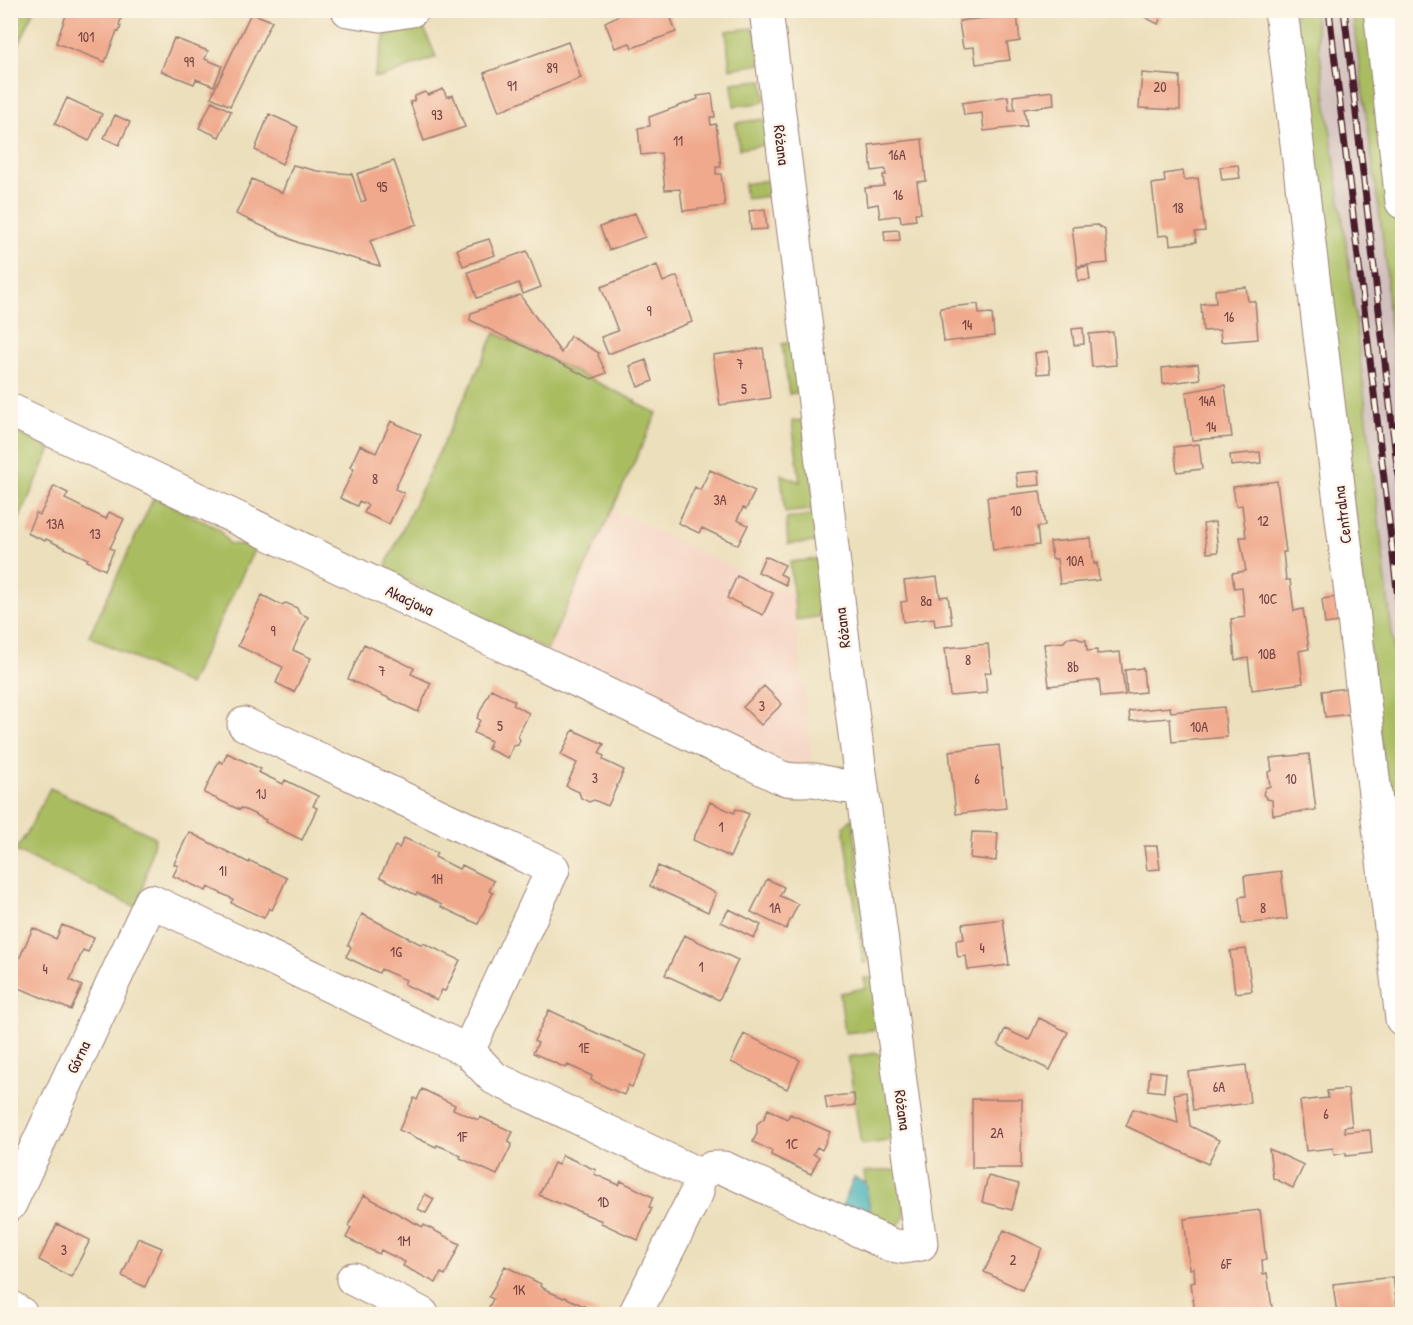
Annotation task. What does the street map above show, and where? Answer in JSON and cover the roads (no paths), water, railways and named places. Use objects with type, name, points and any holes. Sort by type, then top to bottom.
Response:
[{"type":"street","points":[[348,10],[381,15],[412,10]]},
{"type":"street","name":"Różana","points":[[697,1177],[712,1168],[724,1168],[891,1245],[903,1247],[921,1244],[853,720],[766,10]]},
{"type":"street","name":"Centralna","points":[[1281,10],[1402,1019]]},
{"type":"street","points":[[1380,10],[1402,202]]},
{"type":"street","name":"Akacjowa","points":[[10,410],[780,777],[792,781],[812,780],[841,787],[862,786]]},
{"type":"street","points":[[812,780],[839,752],[853,720]]},
{"type":"street","points":[[244,724],[553,869],[468,1051],[494,1078],[689,1170],[697,1177],[697,1192],[635,1314]]},
{"type":"street","name":"Górna","points":[[10,1203],[151,901],[468,1051]]},
{"type":"street","points":[[353,1279],[422,1314]]},
{"type":"street","points":[[10,1307],[21,1314]]},
{"type":"water","points":[[854,1178],[866,1183],[871,1219],[842,1206]]},
{"type":"railway","points":[[1329,10],[1402,632]]},
{"type":"railway","points":[[1344,10],[1402,508]]}]
